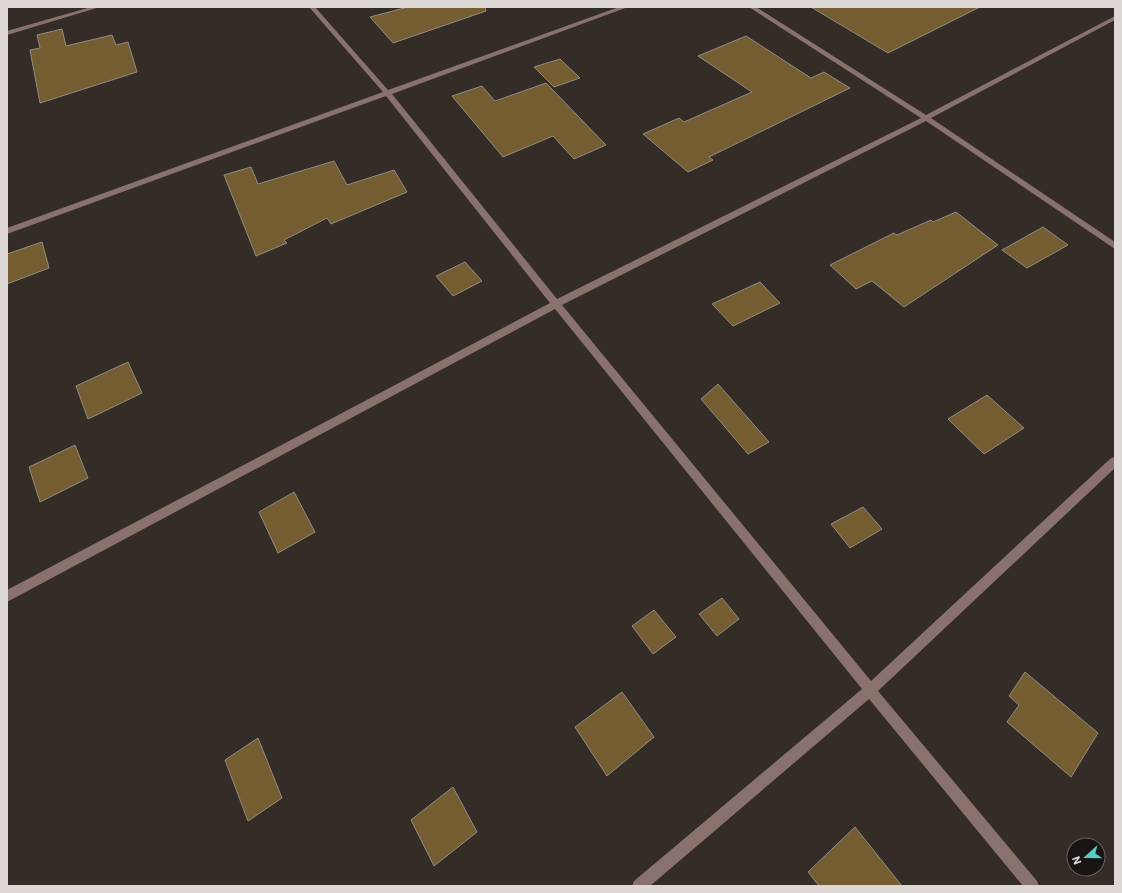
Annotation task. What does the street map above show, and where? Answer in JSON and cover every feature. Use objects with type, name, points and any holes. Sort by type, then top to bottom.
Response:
[{"type":"street","points":[[7,33],[97,7]]},
{"type":"street","points":[[312,7],[388,94],[556,304],[870,690],[1032,886]]},
{"type":"street","points":[[7,231],[625,7]]},
{"type":"street","points":[[752,7],[926,118],[1115,246]]},
{"type":"street","points":[[7,596],[556,304],[926,118],[1115,18]]},
{"type":"street","points":[[639,886],[870,690],[1115,461]]},
{"type":"building","points":[[408,7],[485,7],[486,11],[393,43],[370,17]]},
{"type":"building","points":[[811,7],[980,7],[888,53]]},
{"type":"building","points":[[62,29],[66,46],[112,35],[116,45],[128,42],[137,72],[40,103],[30,50],[40,48],[37,35]]},
{"type":"building","points":[[746,36],[811,78],[824,72],[850,88],[709,157],[713,160],[688,172],[643,134],[679,118],[684,122],[752,92],[698,56]]},
{"type":"building","points":[[560,59],[580,78],[554,87],[534,67]]},
{"type":"building","points":[[546,83],[606,145],[574,159],[553,136],[503,157],[452,96],[482,86],[495,101]]},
{"type":"building","points":[[334,161],[347,185],[394,170],[407,192],[331,224],[327,218],[284,240],[287,243],[256,256],[224,175],[251,167],[258,184]]},
{"type":"building","points":[[956,212],[998,245],[904,307],[872,281],[856,289],[830,265],[894,233],[897,235],[931,220],[933,222]]},
{"type":"building","points":[[1043,227],[1068,245],[1027,268],[1002,250]]},
{"type":"building","points":[[42,242],[49,268],[7,284],[7,254]]},
{"type":"building","points":[[465,262],[482,281],[453,296],[436,276]]},
{"type":"building","points":[[760,282],[780,303],[733,326],[712,304]]},
{"type":"building","points":[[128,362],[142,393],[88,419],[76,386]]},
{"type":"building","points":[[718,384],[769,442],[748,454],[701,399]]},
{"type":"building","points":[[987,395],[1024,428],[984,454],[948,419]]},
{"type":"building","points":[[75,445],[88,478],[40,502],[29,467]]},
{"type":"building","points":[[294,492],[315,532],[278,553],[259,512]]},
{"type":"building","points":[[863,507],[882,529],[850,548],[831,524]]},
{"type":"building","points":[[722,598],[739,619],[717,636],[699,614]]},
{"type":"building","points":[[654,610],[676,637],[653,654],[632,626]]},
{"type":"building","points":[[1025,672],[1098,733],[1071,777],[1007,722],[1019,705],[1009,696]]},
{"type":"building","points":[[622,692],[654,737],[607,776],[575,727]]},
{"type":"building","points":[[258,738],[282,798],[248,821],[225,760]]},
{"type":"building","points":[[453,787],[477,832],[434,866],[411,820]]},
{"type":"building","points":[[855,827],[902,886],[819,886],[808,872]]}]
